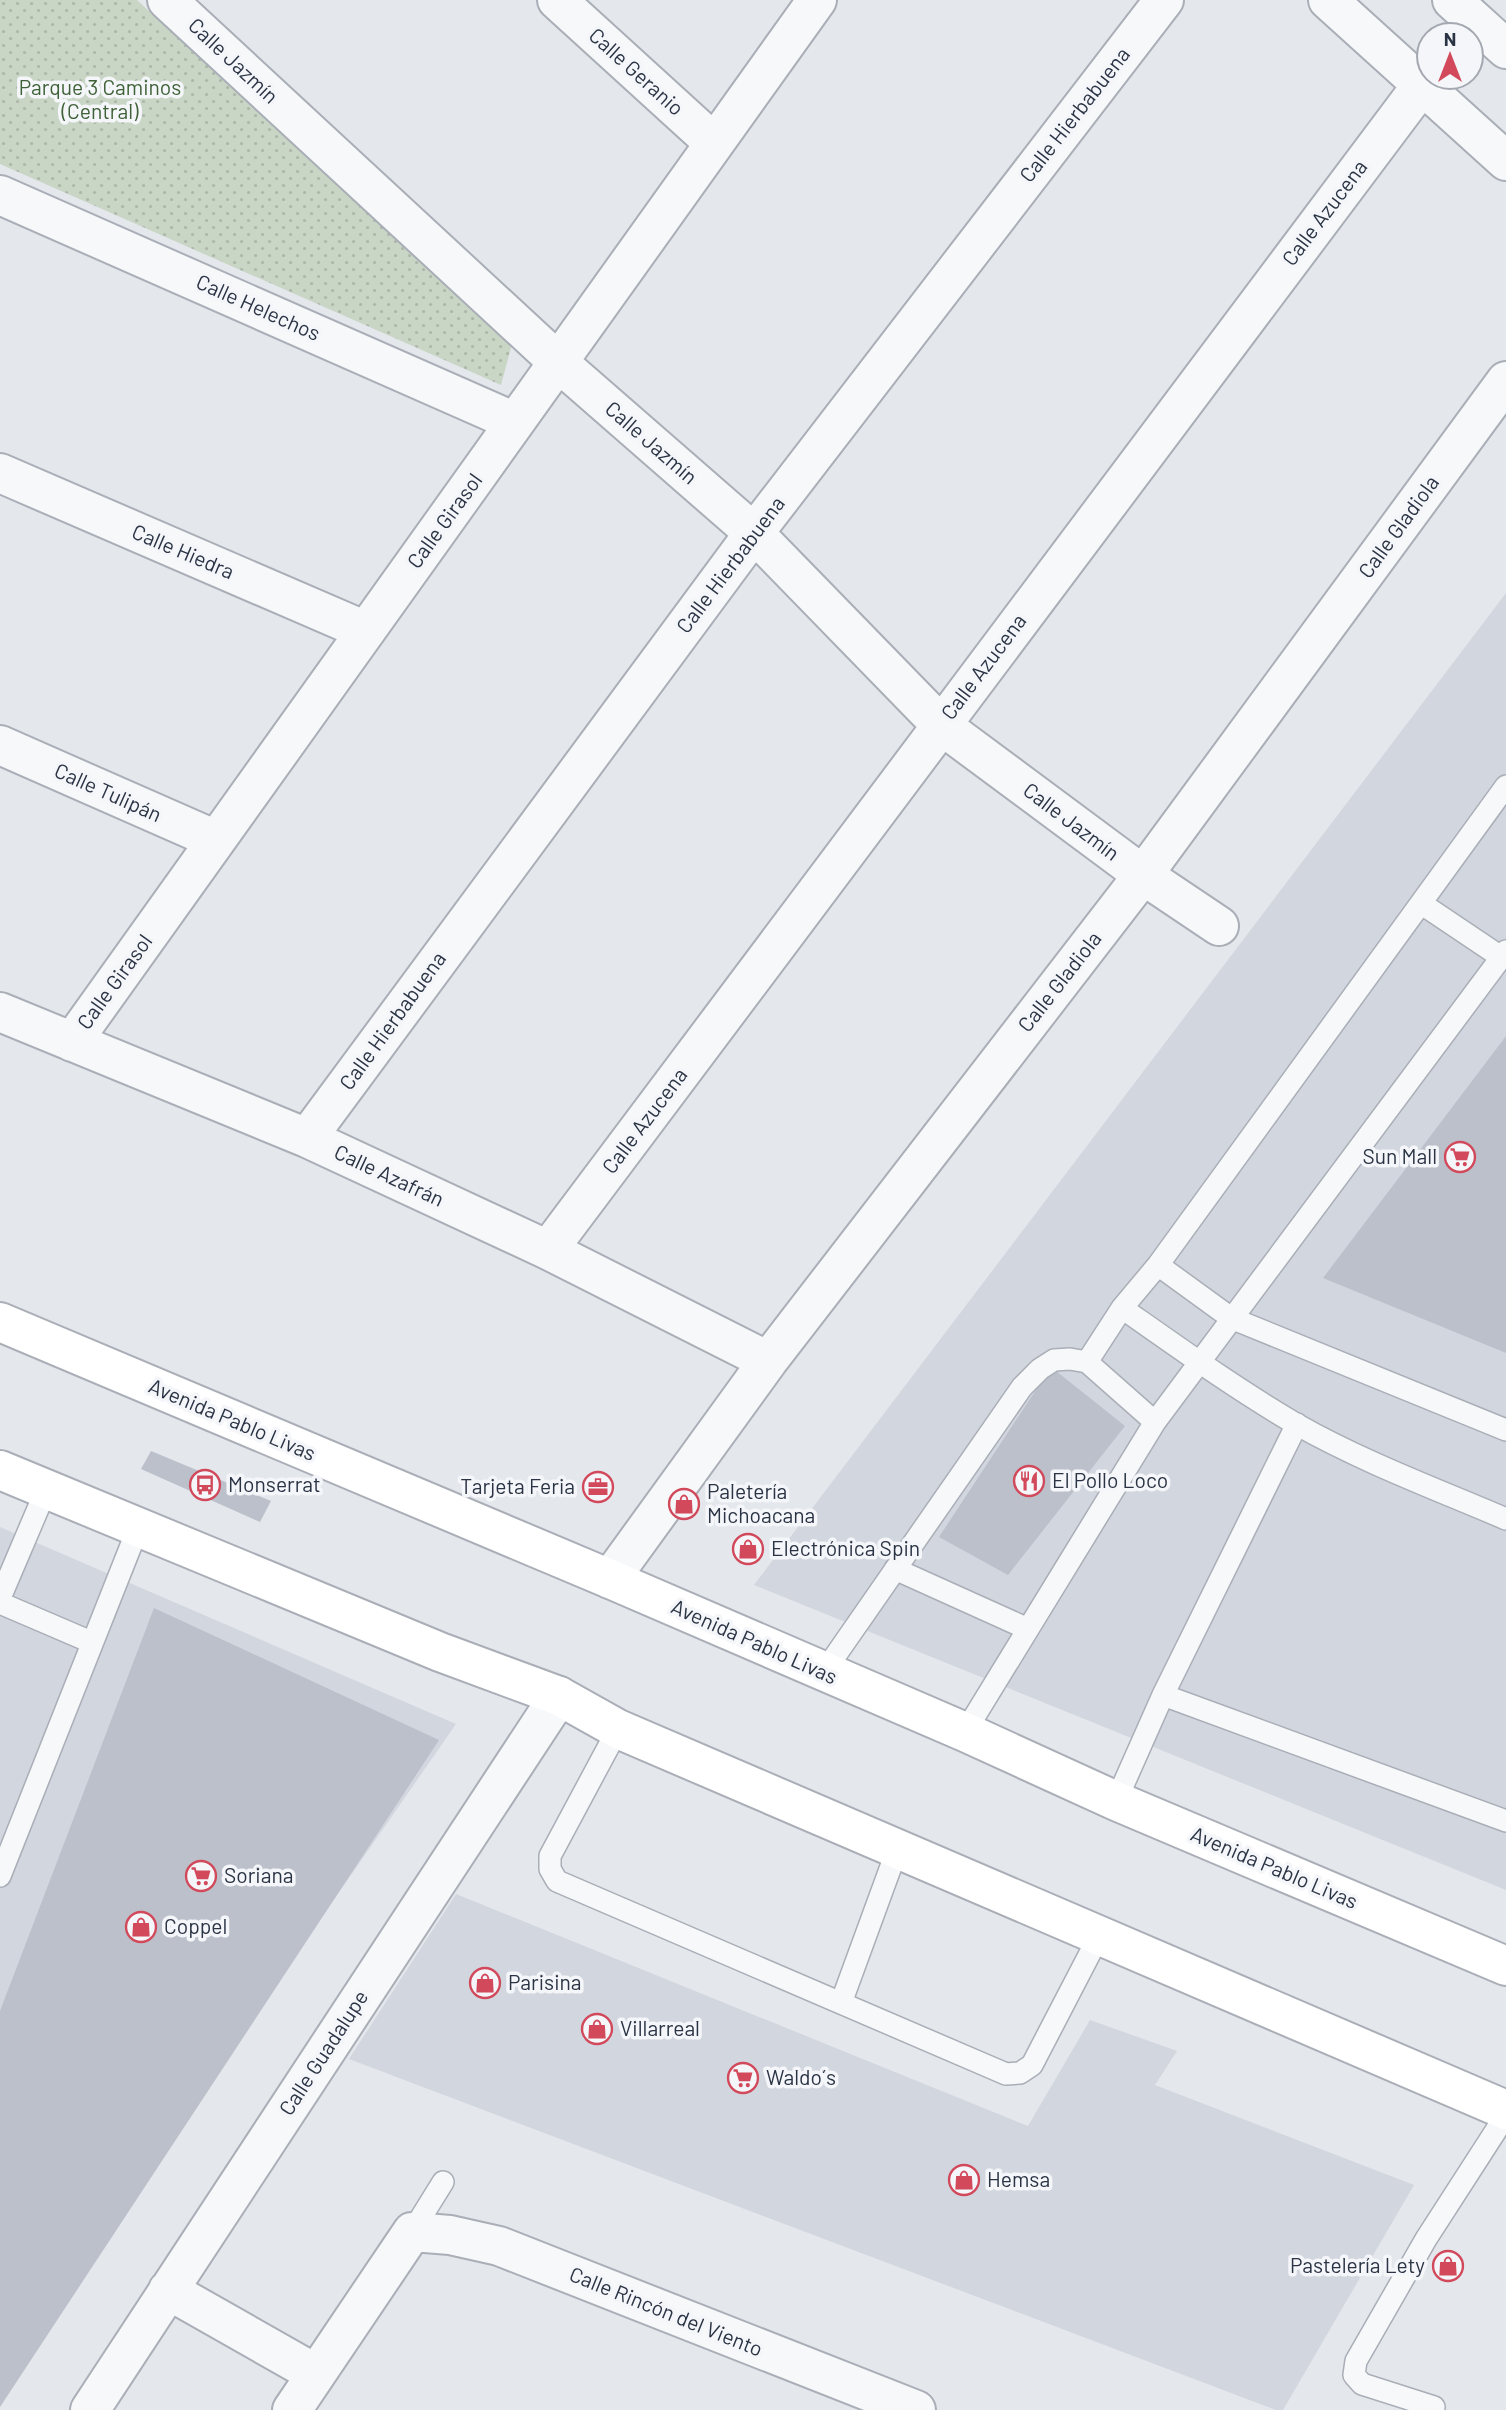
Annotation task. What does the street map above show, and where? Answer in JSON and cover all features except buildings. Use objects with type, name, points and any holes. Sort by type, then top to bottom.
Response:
[{"type":"main road","name":"Avenida Pablo Livas","points":[[0,1322],[610,1578],[965,1732],[1116,1801],[1506,1966]]},
{"type":"main road","points":[[0,1470],[440,1652],[559,1696],[618,1729],[1506,2112]]},
{"type":"street","name":"Calle Jazmín","points":[[167,0],[558,362],[754,533],[941,725],[1143,875],[1219,926]]},
{"type":"street","name":"Calle Geranio","points":[[557,0],[714,143]]},
{"type":"street","name":"Calle Girasol","points":[[72,1042],[817,0]]},
{"type":"street","name":"Calle Hierbabuena","points":[[307,1138],[754,533],[1164,0]]},
{"type":"street","points":[[1328,0],[1415,79]]},
{"type":"street","points":[[1452,0],[1506,49]]},
{"type":"street","name":"Calle Azucena","points":[[548,1250],[1417,91]]},
{"type":"street","points":[[1429,91],[1506,162]]},
{"type":"street","name":"Calle Helechos","points":[[0,195],[515,422]]},
{"type":"street","name":"Calle Gladiola","points":[[610,1578],[768,1361],[1143,875],[1506,381]]},
{"type":"street","name":"Calle Hiedra","points":[[0,473],[366,631]]},
{"type":"street","name":"Calle Tulipán","points":[[0,745],[216,840]]},
{"type":"street","name":"Calle Azafrán","points":[[0,1012],[307,1138],[548,1250],[768,1361]]},
{"type":"street","name":"Calle Guadalupe","points":[[90,2410],[559,1696]]},
{"type":"street","points":[[292,2410],[412,2232]]},
{"type":"street","name":"Calle Rincón del Viento","points":[[412,2232],[450,2235],[499,2246],[916,2410]]},
{"type":"street","points":[[168,2290],[316,2374]]},
{"type":"lane","points":[[1087,1362],[1122,1308],[1158,1265],[1506,786]]},
{"type":"lane","points":[[965,1732],[1155,1422],[1504,954],[1422,904]]},
{"type":"lane","points":[[1158,1265],[1231,1318],[1506,1430]]},
{"type":"lane","points":[[1122,1308],[1199,1363],[1297,1424],[1393,1472],[1506,1519]]},
{"type":"lane","points":[[824,1672],[1022,1387],[1040,1369],[1054,1360],[1087,1362],[1155,1422]]},
{"type":"lane","points":[[1116,1801],[1163,1695],[1297,1424]]},
{"type":"lane","points":[[46,1490],[0,1600],[91,1642]]},
{"type":"lane","points":[[0,1876],[138,1528]]},
{"type":"lane","points":[[895,1569],[1028,1629]]},
{"type":"lane","points":[[1163,1695],[1506,1821]]},
{"type":"lane","points":[[618,1729],[550,1856],[550,1869],[557,1881],[1006,2074],[1020,2073],[1032,2065],[1099,1936]]},
{"type":"lane","points":[[841,2003],[897,1850]]},
{"type":"lane","points":[[1434,2407],[1362,2384],[1354,2375],[1356,2361],[1426,2239],[1506,2112]]},
{"type":"lane","points":[[412,2232],[443,2182]]},
{"type":"shaded area","name":"Sun Mall","points":[[1506,593],[1506,1890],[754,1585]]},
{"type":"shaded area","name":"Soriana","points":[[0,1527],[456,1724],[0,2380]]},
{"type":"shaded area","points":[[456,1894],[1028,2126],[1090,2020],[1177,2051],[1155,2085],[1414,2185],[1283,2410],[1276,2410],[349,2059]]},
{"type":"green space","name":"Parque 3 Caminos (Central)","points":[[0,0],[137,0],[512,344],[501,385],[0,164]]},
{"type":"place","name":"Sun Mall","points":[[1460,1157]]},
{"type":"place","name":"El Pollo Loco","points":[[1029,1481]]},
{"type":"place","name":"Monserrat","points":[[205,1485]]},
{"type":"place","name":"Tarjeta Feria","points":[[598,1487]]},
{"type":"place","name":"Paletería Michoacana","points":[[684,1504]]},
{"type":"place","name":"Electrónica Spin","points":[[748,1549]]},
{"type":"place","name":"Soriana","points":[[201,1876]]},
{"type":"place","name":"Coppel","points":[[141,1927]]},
{"type":"place","name":"Parisina","points":[[485,1983]]},
{"type":"place","name":"Villarreal","points":[[597,2029]]},
{"type":"place","name":"Waldo´s","points":[[743,2078]]},
{"type":"place","name":"Hemsa","points":[[964,2180]]},
{"type":"place","name":"Pastelería Lety","points":[[1448,2266]]}]
